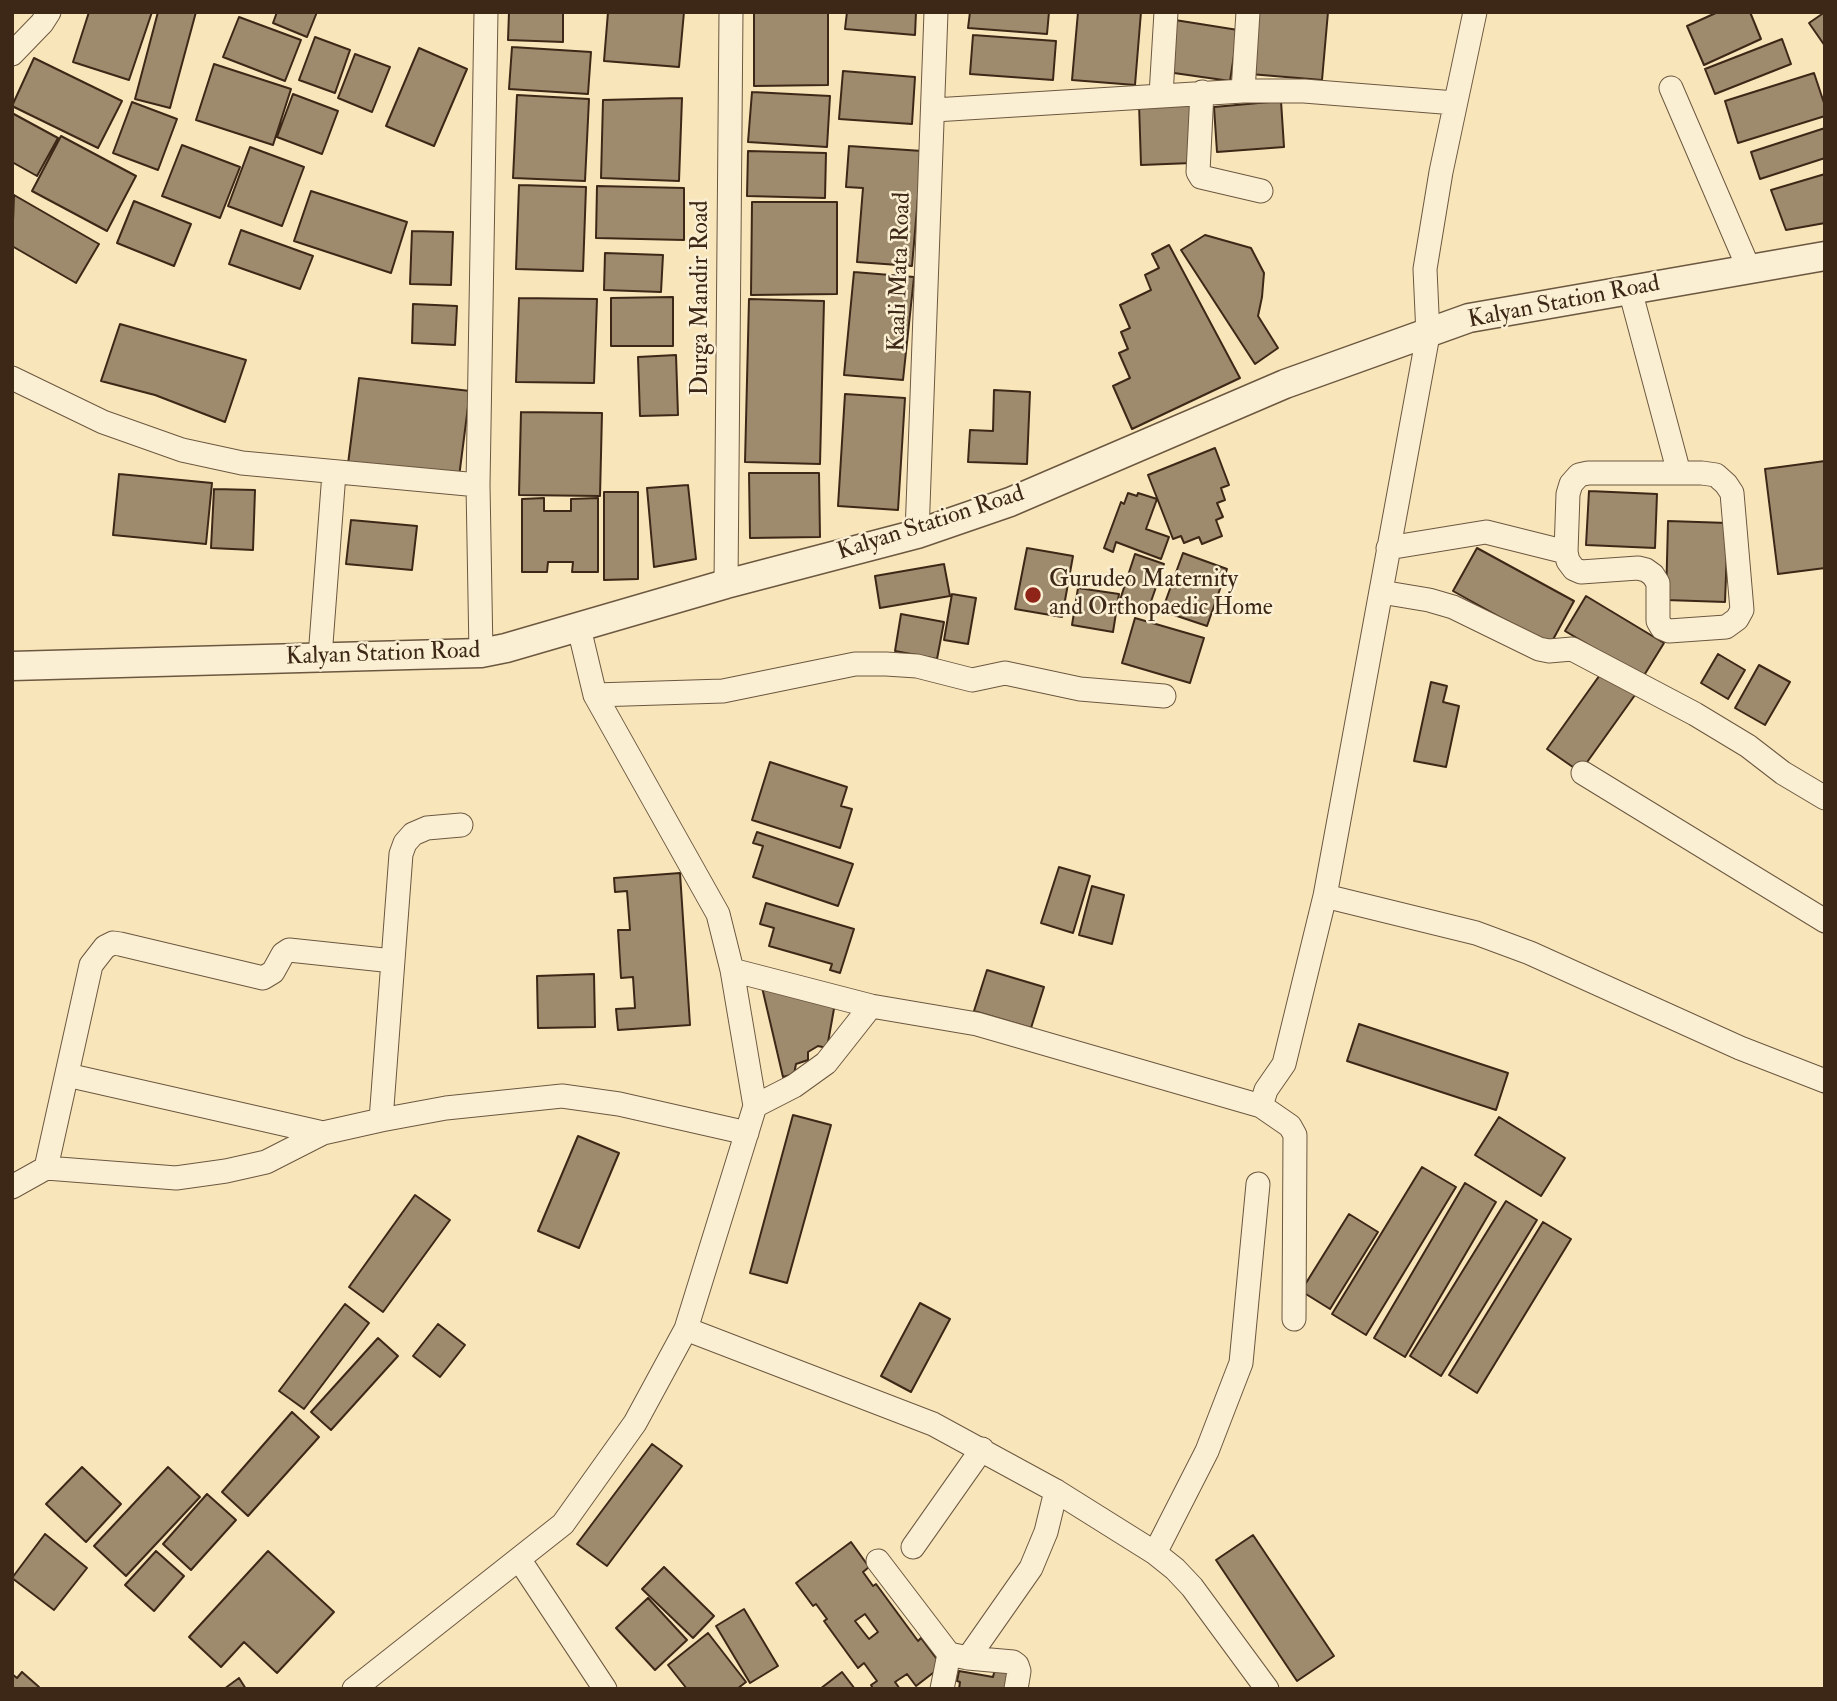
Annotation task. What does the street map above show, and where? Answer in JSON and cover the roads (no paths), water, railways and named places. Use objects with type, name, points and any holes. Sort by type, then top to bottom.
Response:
[{"type":"street","points":[[12,54],[49,12]]},
{"type":"street","points":[[481,653],[478,485],[486,12]]},
{"type":"street","name":"Durga Mandir Road","points":[[726,584],[730,12]]},
{"type":"street","name":"Kaali Mata Road","points":[[917,534],[936,12]]},
{"type":"street","points":[[1161,95],[1166,12]]},
{"type":"street","points":[[1243,91],[1248,12]]},
{"type":"street","points":[[1261,1106],[1266,1090],[1284,1065],[1325,896],[1427,335],[1425,269],[1455,103],[1475,12]]},
{"type":"street","points":[[1671,88],[1749,269]]},
{"type":"street","points":[[934,110],[1243,91],[1304,91],[1455,103]]},
{"type":"street","points":[[1202,92],[1198,172],[1201,177],[1210,180],[1261,191]]},
{"type":"street","name":"Kalyan Station Road","points":[[12,666],[481,653],[917,534],[1010,502],[1285,384],[1469,318],[1825,256]]},
{"type":"street","points":[[1630,290],[1679,473]]},
{"type":"street","points":[[12,378],[103,422],[182,450],[242,463],[478,485]]},
{"type":"street","points":[[320,657],[334,473]]},
{"type":"street","points":[[1579,475],[1716,475],[1732,493],[1742,610],[1737,619],[1726,627],[1669,631],[1662,628],[1658,621],[1658,583],[1653,575],[1638,568],[1581,572],[1574,569],[1566,552],[1568,494],[1571,484],[1579,475]]},
{"type":"street","points":[[1388,548],[1486,532],[1566,552]]},
{"type":"street","points":[[1381,592],[1453,607],[1539,649],[1572,649],[1695,714],[1748,746],[1783,774],[1825,798]]},
{"type":"street","points":[[354,1689],[563,1524],[635,1423],[686,1329],[755,1107],[732,970],[718,914],[595,695],[579,628]]},
{"type":"street","points":[[595,695],[723,691],[855,664],[886,664],[918,666],[972,680],[1005,673],[1080,689],[1164,696]]},
{"type":"street","points":[[1583,773],[1825,921]]},
{"type":"street","points":[[381,1120],[401,854],[405,843],[413,834],[427,828],[461,825]]},
{"type":"street","points":[[1325,896],[1476,933],[1520,949],[1610,987],[1740,1048],[1825,1081]]},
{"type":"street","points":[[47,1168],[91,965],[99,953],[113,943],[263,978],[274,972],[289,950],[393,961]]},
{"type":"street","points":[[732,970],[871,1006],[977,1024],[1261,1106],[1290,1126],[1295,1135],[1294,1319]]},
{"type":"street","points":[[755,1107],[794,1086],[826,1063],[871,1006]]},
{"type":"street","points":[[67,1075],[323,1133]]},
{"type":"street","points":[[12,1187],[47,1168],[176,1178],[226,1171],[266,1162],[323,1133],[381,1120],[446,1108],[562,1097],[620,1104],[747,1133]]},
{"type":"street","points":[[1155,1553],[1207,1451],[1241,1363],[1258,1184]]},
{"type":"street","points":[[686,1329],[905,1412],[982,1449],[1056,1491],[1155,1553],[1175,1569],[1192,1587],[1267,1689]]},
{"type":"street","points":[[913,1547],[982,1449]]},
{"type":"street","points":[[942,1689],[958,1656],[1031,1568],[1046,1532],[1056,1491]]},
{"type":"street","points":[[519,1559],[605,1689]]},
{"type":"street","points":[[878,1561],[958,1656],[1013,1662],[1017,1665],[1019,1671],[1016,1689]]},
{"type":"place","name":"Gurudeo Maternity and Orthopaedic Home","points":[[1033,595]]}]
